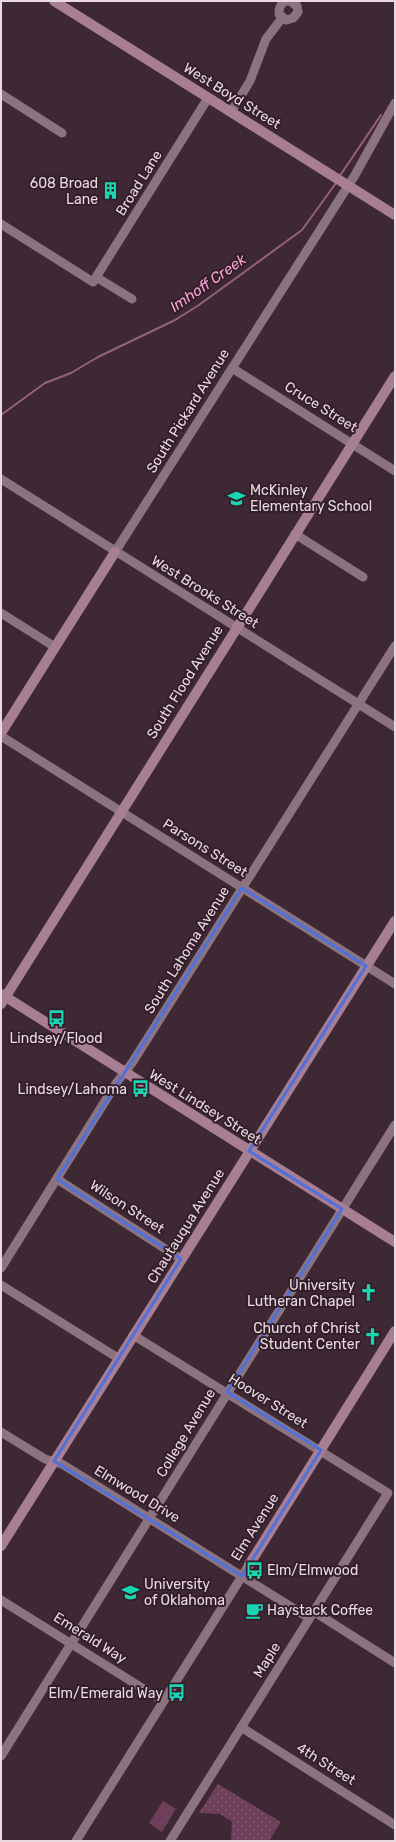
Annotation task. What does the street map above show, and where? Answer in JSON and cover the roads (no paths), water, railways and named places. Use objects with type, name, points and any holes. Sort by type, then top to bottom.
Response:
[{"type":"street","name":"West Boyd Street","points":[[54,1],[395,215]]},
{"type":"street","points":[[282,18],[279,14],[279,7],[286,1]]},
{"type":"street","points":[[282,18],[290,19],[296,15],[297,6],[290,1]]},
{"type":"street","points":[[230,112],[250,81],[266,39],[282,18]]},
{"type":"street","points":[[1,94],[62,133]]},
{"type":"street","name":"Broad Lane","points":[[95,280],[208,98]]},
{"type":"street","name":"South Pickard Avenue","points":[[1,733],[232,368],[346,185],[395,103]]},
{"type":"street","points":[[1,224],[95,280],[132,299]]},
{"type":"street","name":"Cruce Street","points":[[232,368],[395,471]]},
{"type":"street","name":"South Flood Avenue","points":[[2,998],[395,376]]},
{"type":"street","name":"West Brooks Street","points":[[1,479],[395,727]]},
{"type":"street","points":[[295,534],[363,577]]},
{"type":"street","points":[[1,613],[55,647]]},
{"type":"street","name":"South Lahoma Avenue","points":[[1,1268],[117,1082],[125,1072],[395,646]]},
{"type":"street","name":"Parsons Street","points":[[1,736],[395,984]]},
{"type":"street","name":"Chautauqua Avenue","points":[[1,1546],[118,1358],[395,921]]},
{"type":"street","name":"West Lindsey Street","points":[[2,998],[125,1072],[395,1242]]},
{"type":"street","name":"College Avenue","points":[[1,1756],[395,1125]]},
{"type":"street","name":"Wilson Street","points":[[57,1179],[181,1259]]},
{"type":"street","points":[[1,1285],[118,1358]]},
{"type":"street","name":"Elm Avenue","points":[[76,1841],[395,1331]]},
{"type":"street","name":"Hoover Street","points":[[133,1335],[321,1450],[388,1493]]},
{"type":"street","name":"Elmwood Drive","points":[[1,1432],[45,1459],[62,1464],[256,1585],[395,1662]]},
{"type":"street","name":"Maple","points":[[170,1841],[388,1493]]},
{"type":"street","name":"Emerald Way","points":[[1,1600],[163,1701]]},
{"type":"street","name":"4th Street","points":[[241,1727],[395,1825]]},
{"type":"waterway","name":"Imhoff Creek","points":[[339,177],[381,115]]},
{"type":"waterway","name":"Imhoff Creek","points":[[1,415],[45,383],[71,373],[98,357],[175,320],[199,305],[302,230],[336,183]]},
{"type":"place","name":"608 Broad Lane","points":[[111,191]]},
{"type":"place","name":"McKinley Elementary School","points":[[237,498]]},
{"type":"place","name":"Lindsey/Flood","points":[[56,1018]]},
{"type":"place","name":"Lindsey/Lahoma","points":[[140,1089]]},
{"type":"place","name":"University Lutheran Chapel","points":[[368,1293]]},
{"type":"place","name":"Church of Christ Student Center","points":[[373,1336]]},
{"type":"place","name":"Elm/Elmwood","points":[[254,1570]]},
{"type":"place","name":"University of Oklahoma","points":[[131,1592]]},
{"type":"place","name":"Haystack Coffee","points":[[254,1610]]},
{"type":"place","name":"Elm/Emerald Way","points":[[176,1693]]}]
